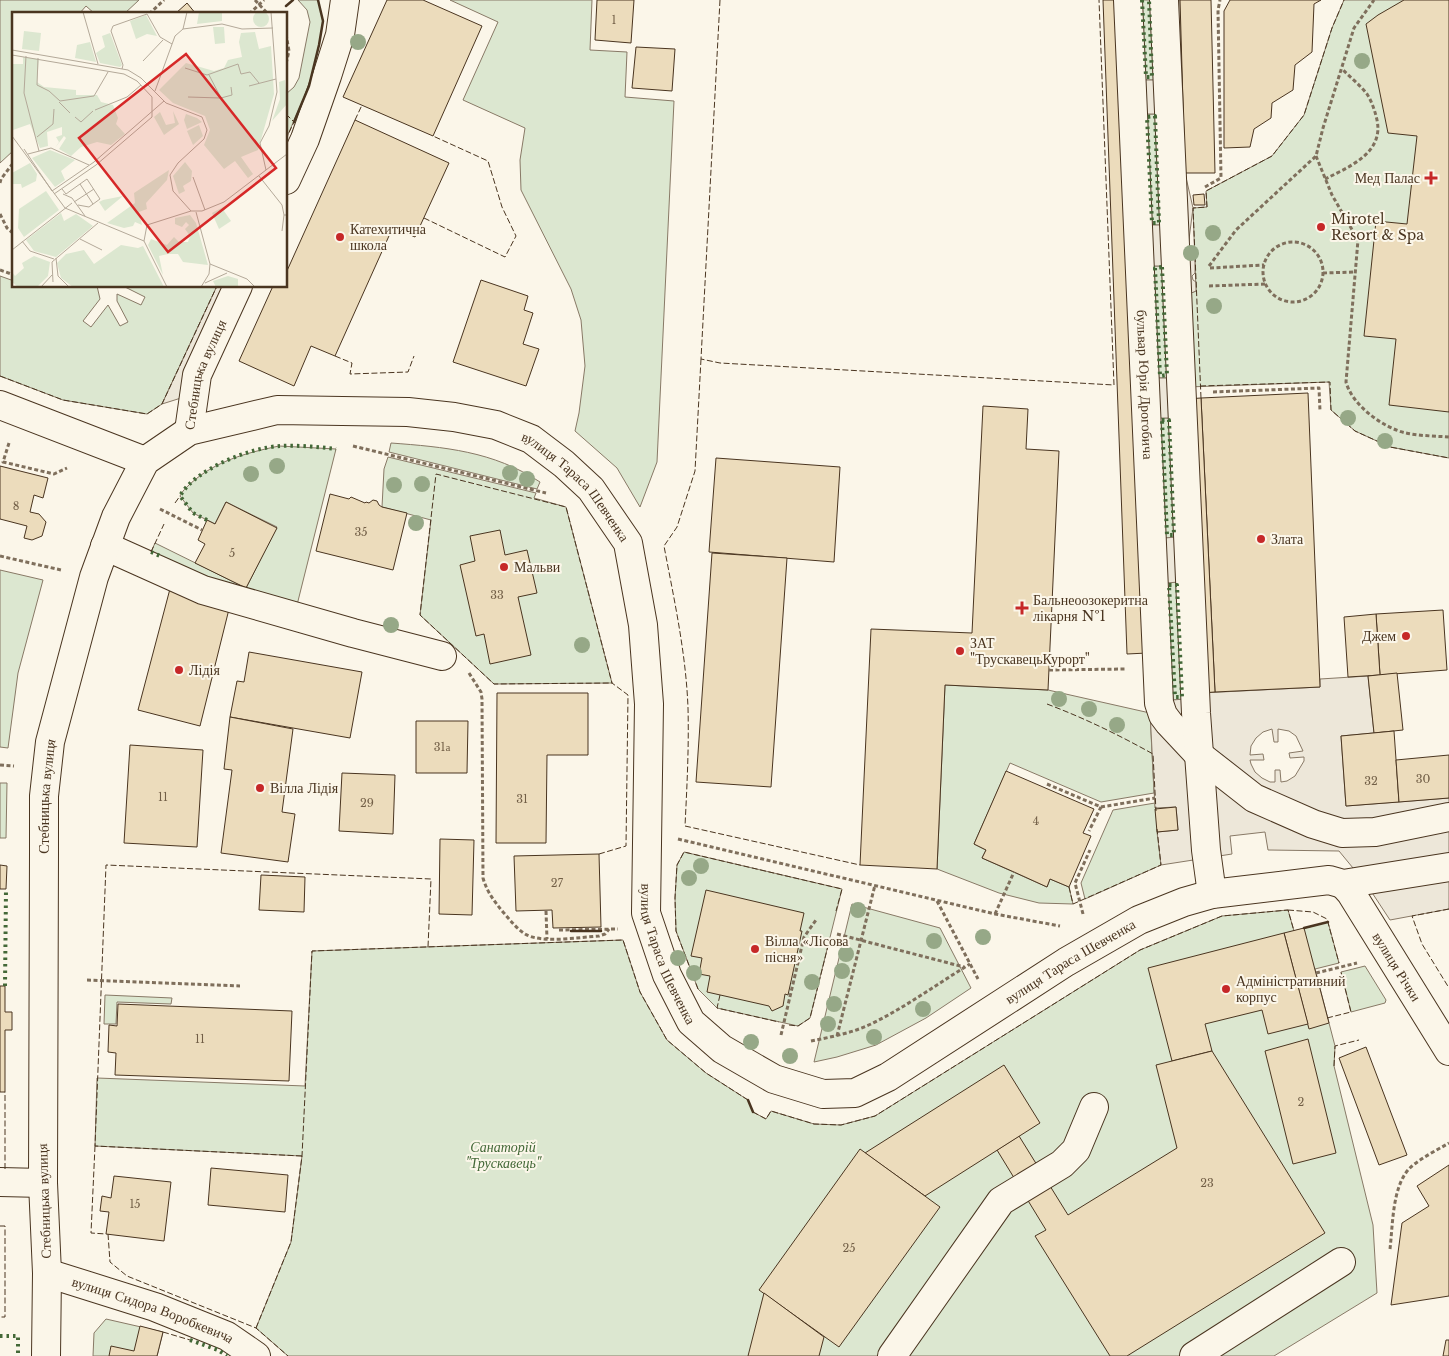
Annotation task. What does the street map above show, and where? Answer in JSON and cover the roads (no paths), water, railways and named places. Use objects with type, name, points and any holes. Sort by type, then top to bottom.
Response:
[{"type":"street","points":[[288,176],[305,139],[327,76],[340,35],[345,0]]},
{"type":"street","name":"бульвар Юрія Дрогобича","points":[[1128,0],[1160,703],[1163,715],[1199,755],[1254,798],[1312,824],[1342,833],[1374,832],[1449,817]]},
{"type":"street","points":[[1164,0],[1199,755],[1206,850],[1212,894]]},
{"type":"street","name":"Стебницька вулиця","points":[[46,1356],[43,1183],[44,796],[50,742],[94,577],[116,517],[144,461],[189,431],[197,375],[237,288]]},
{"type":"street","points":[[0,405],[144,461]]},
{"type":"street","name":"вулиця Тараса Шевченка","points":[[189,431],[278,410],[408,412],[454,417],[496,425],[531,439],[564,464],[591,489],[628,543],[643,626],[650,704],[646,913],[667,975],[691,1022],[722,1049],[774,1079],[823,1094],[855,1093],[888,1077],[1066,962],[1139,920],[1184,902],[1212,894],[1329,880],[1343,884],[1449,867]]},
{"type":"street","points":[[105,546],[203,590],[353,633],[442,656]]},
{"type":"street","name":"вулиця Річки","points":[[1343,884],[1351,893],[1449,1051]]},
{"type":"street","points":[[892,1356],[1001,1201],[1062,1164],[1076,1150],[1094,1107]]},
{"type":"street","points":[[0,1182],[43,1183]]},
{"type":"street","points":[[1194,1356],[1341,1262]]},
{"type":"street","name":"вулиця Сидора Воробкевича","points":[[46,1273],[155,1307],[227,1336],[256,1356]]},
{"type":"place","name":"Мед Палас","points":[[1431,178]]},
{"type":"place","name":"Mirotel Resort & Spa","points":[[1321,227]]},
{"type":"place","name":"Катехитична школа","points":[[340,237]]},
{"type":"place","name":"Злата","points":[[1261,539]]},
{"type":"place","name":"Мальви","points":[[504,567]]},
{"type":"place","name":"Бальнеоозокеритна лікарня №1","points":[[1022,608]]},
{"type":"place","name":"Джем","points":[[1406,636]]},
{"type":"place","name":"ЗАТ \"ТрускавецьКурорт\"","points":[[960,651]]},
{"type":"place","name":"Лідія","points":[[179,670]]},
{"type":"place","name":"Вілла Лідія","points":[[260,788]]},
{"type":"place","name":"Вілла «Лісова пісня»","points":[[755,949]]},
{"type":"place","name":"Адміністративний корпус","points":[[1226,989]]},
{"type":"park label","name":"Санаторій \"Трускавець\"","points":[[503,1156]]}]
